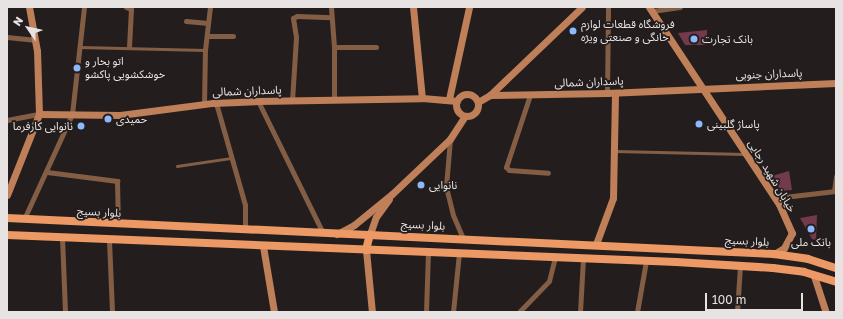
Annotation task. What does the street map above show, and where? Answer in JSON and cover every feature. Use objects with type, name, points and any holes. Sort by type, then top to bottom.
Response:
[{"type":"main road","points":[[7,195],[39,114],[37,51],[29,7]]},
{"type":"main road","points":[[413,7],[422,98]]},
{"type":"main road","points":[[465,116],[458,110],[453,100],[469,7]]},
{"type":"main road","points":[[336,234],[354,225],[392,194],[450,140],[465,116],[474,114],[478,102],[490,95],[581,7]]},
{"type":"main road","name":"خیابان شهید رجایی","points":[[651,9],[775,198],[792,233],[784,248],[774,254]]},
{"type":"main road","name":"پاسداران جنوبی","points":[[702,87],[836,83]]},
{"type":"main road","name":"پاسداران شمالی","points":[[490,95],[615,93],[702,87]]},
{"type":"main road","points":[[596,244],[613,198],[615,93]]},
{"type":"main road","points":[[453,100],[468,94],[478,102]]},
{"type":"main road","name":"پاسداران شمالی","points":[[39,114],[120,115],[216,103],[258,101],[422,98],[453,100]]},
{"type":"main road","points":[[372,312],[366,250],[376,217],[392,194]]},
{"type":"main road","name":"بلوار بسیج","points":[[7,218],[245,230],[596,244],[774,254],[808,259],[836,268]]},
{"type":"main road","points":[[7,235],[490,254],[740,266],[773,268],[836,282]]},
{"type":"main road","points":[[490,254],[491,240]]},
{"type":"main road","points":[[262,246],[274,312]]},
{"type":"main road","points":[[814,276],[826,311]]},
{"type":"street","points":[[24,219],[47,172],[72,114],[78,47],[84,7]]},
{"type":"street","points":[[126,7],[131,9],[129,47]]},
{"type":"street","points":[[204,105],[205,50],[210,7]]},
{"type":"street","points":[[331,7],[334,47],[334,100]]},
{"type":"street","points":[[607,93],[608,7]]},
{"type":"street","points":[[651,9],[680,7]]},
{"type":"street","points":[[292,101],[296,36],[293,18],[297,16],[331,17]]},
{"type":"street","points":[[186,21],[208,23]]},
{"type":"street","points":[[207,36],[233,36]]},
{"type":"street","points":[[7,37],[34,40]]},
{"type":"street","points":[[334,47],[376,47]]},
{"type":"street","points":[[530,95],[506,167],[509,170],[548,173]]},
{"type":"street","points":[[258,101],[323,233]]},
{"type":"street","points":[[216,103],[245,205],[245,230]]},
{"type":"street","points":[[7,120],[39,114]]},
{"type":"street","points":[[450,140],[446,187],[453,215],[463,238]]},
{"type":"street","points":[[47,172],[117,181],[118,224]]},
{"type":"street","points":[[775,198],[835,191],[836,176]]},
{"type":"street","points":[[62,237],[65,312]]},
{"type":"street","points":[[109,240],[112,312]]},
{"type":"street","points":[[426,312],[428,252]]},
{"type":"street","points":[[454,312],[459,253]]},
{"type":"street","points":[[519,312],[549,281],[555,257]]},
{"type":"street","points":[[580,312],[583,258]]},
{"type":"street","points":[[637,312],[646,261]]},
{"type":"street","points":[[737,312],[740,266]]},
{"type":"lane","points":[[78,47],[129,47],[168,51],[205,50]]},
{"type":"lane","points":[[614,151],[747,154]]},
{"type":"lane","points":[[177,166],[232,158]]},
{"type":"building","name":"بانک تجارت","points":[[707,30],[707,45],[685,45],[678,33]]},
{"type":"building","points":[[789,171],[792,190],[781,191],[772,176]]},
{"type":"building","name":"بانک ملی","points":[[817,215],[816,240],[812,239],[800,218]]},
{"type":"place","name":"فروشگاه قطعات لوازم خانگی و صنعتی ویژه","points":[[573,31]]},
{"type":"place","name":"بانک تجارت","points":[[694,39]]},
{"type":"place","name":"اتو بخار و خوشکشویی پاکشو","points":[[77,68]]},
{"type":"place","name":"حمیدی","points":[[108,119]]},
{"type":"place","name":"پاساژ گلبینی","points":[[699,124]]},
{"type":"place","name":"نانوایی کارفرما","points":[[81,126]]},
{"type":"place","name":"نانوایی","points":[[421,185]]},
{"type":"place","name":"بانک ملی","points":[[811,229]]}]
